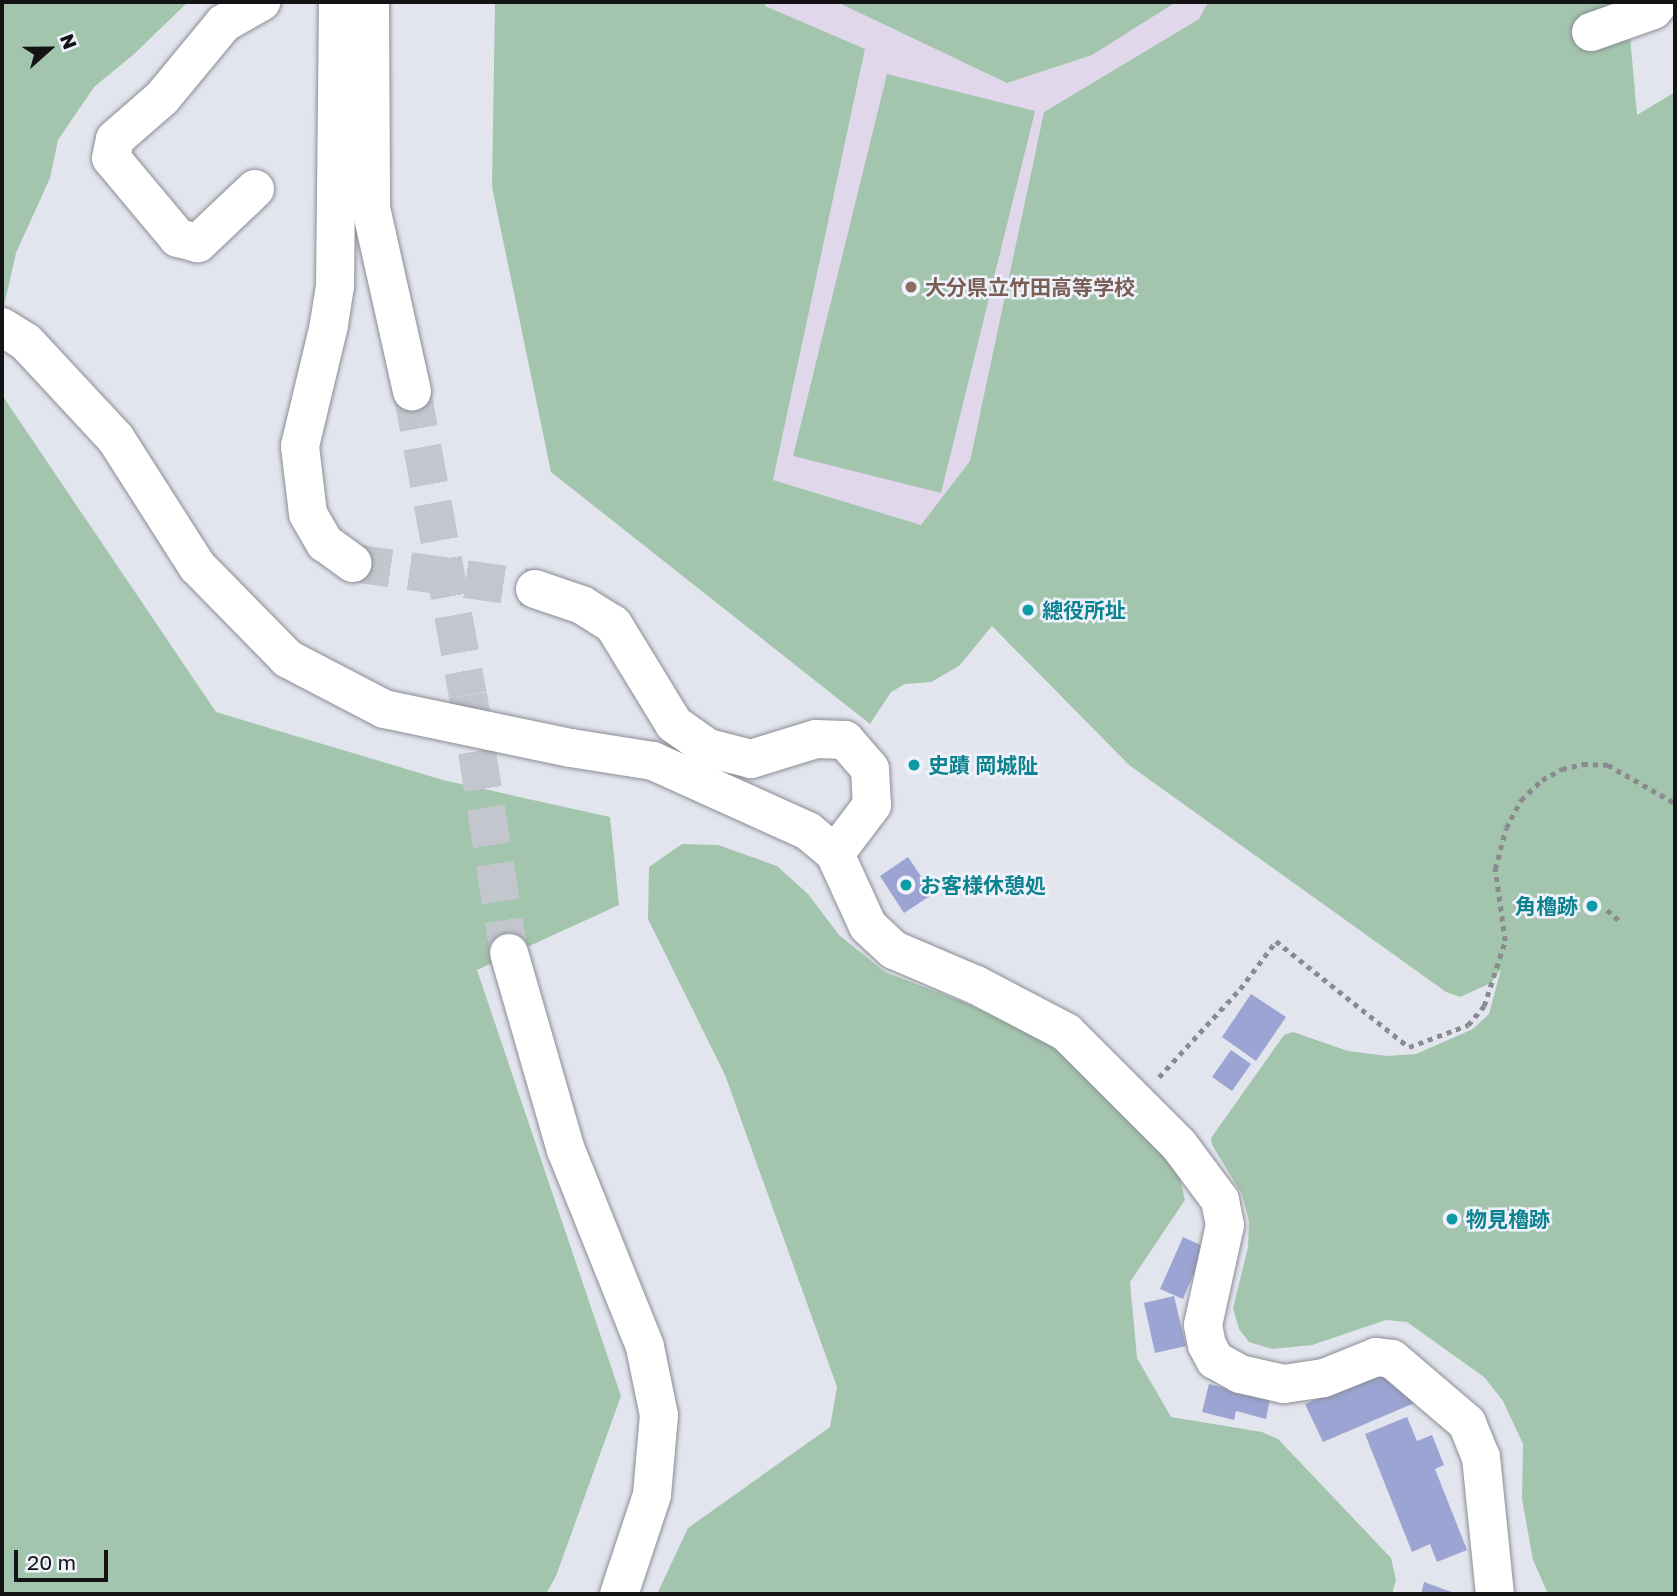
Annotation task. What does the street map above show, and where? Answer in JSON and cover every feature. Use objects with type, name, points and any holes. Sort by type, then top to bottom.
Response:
[{"type":"street","points":[[255,189],[198,243],[178,238],[111,158],[115,139],[162,98],[224,23],[261,2]]},
{"type":"street","points":[[338,2],[335,286],[329,325],[300,446],[308,514],[325,543],[353,563]]},
{"type":"street","points":[[370,2],[371,208],[412,391]]},
{"type":"street","points":[[1591,32],[1653,10],[1660,2]]},
{"type":"street","points":[[2,327],[26,342],[116,439],[197,566],[288,659],[384,709],[571,748],[653,761],[808,831],[835,854],[868,926],[894,950],[976,985],[1066,1032],[1179,1145],[1220,1200],[1225,1213],[1225,1225],[1203,1325],[1207,1345],[1215,1360],[1240,1374],[1284,1384],[1324,1378],[1376,1357],[1392,1359],[1466,1423],[1481,1458],[1495,1594]]},
{"type":"street","points":[[535,589],[582,605],[613,624],[674,724],[708,748],[751,759],[816,739],[845,740],[870,769],[872,805],[835,854]]},
{"type":"street","points":[[509,953],[566,1150],[645,1347],[659,1415],[652,1495],[619,1594]]},
{"type":"path","points":[[1138,1102],[1196,1034],[1240,989],[1276,941],[1409,1047],[1450,1034],[1468,1025],[1484,1006],[1504,941],[1495,869],[1506,828],[1521,800],[1542,780],[1562,769],[1583,764],[1608,765],[1675,803]]},
{"type":"path","points":[[1606,910],[1621,922]]},
{"type":"shaded area","name":"大分県立竹田高等学校","points":[[766,2],[1208,2],[1199,19],[1044,112],[970,461],[921,525],[773,480],[865,50],[765,6]]},
{"type":"green space","points":[[2,2],[188,2],[133,55],[94,87],[58,140],[50,178],[16,253],[2,315]]},
{"type":"green space","points":[[495,2],[766,2],[765,6],[865,49],[773,480],[921,525],[970,461],[1044,112],[1199,19],[1208,2],[1627,2],[1637,115],[1675,92],[1675,1594],[1548,1594],[1533,1560],[1522,1499],[1523,1444],[1503,1401],[1484,1377],[1407,1322],[1386,1320],[1312,1345],[1272,1349],[1249,1342],[1239,1329],[1233,1308],[1248,1247],[1249,1221],[1242,1194],[1212,1145],[1211,1138],[1284,1035],[1293,1032],[1348,1051],[1387,1056],[1416,1054],[1473,1029],[1489,1014],[1501,969],[1491,983],[1460,997],[1446,992],[1129,765],[992,626],[959,666],[931,682],[905,684],[891,692],[870,724],[551,472],[492,187]]},
{"type":"green space","points":[[837,2],[1176,2],[1092,55],[1007,83]]},
{"type":"green space","points":[[887,74],[1035,111],[941,493],[793,456]]},
{"type":"green space","points":[[2,395],[216,712],[443,780],[610,817],[619,905],[477,970],[621,1396],[556,1576],[546,1594],[2,1594]]},
{"type":"green space","points":[[682,844],[718,845],[777,866],[808,894],[839,935],[885,972],[963,1002],[1051,1042],[1125,1112],[1179,1174],[1185,1200],[1130,1282],[1137,1358],[1171,1417],[1262,1432],[1278,1439],[1391,1558],[1396,1580],[1392,1594],[657,1594],[688,1528],[830,1427],[837,1387],[725,1075],[648,919],[649,867]]},
{"type":"building","name":"お客様休憩処","points":[[908,857],[933,894],[904,913],[880,876]]},
{"type":"building","points":[[1251,994],[1286,1017],[1256,1061],[1222,1037]]},
{"type":"building","points":[[1231,1050],[1251,1064],[1232,1091],[1212,1077]]},
{"type":"building","points":[[1183,1237],[1205,1247],[1183,1299],[1160,1289]]},
{"type":"building","points":[[1174,1296],[1186,1346],[1155,1353],[1144,1303]]},
{"type":"building","points":[[1377,1372],[1419,1401],[1323,1442],[1305,1404]]},
{"type":"building","points":[[1209,1384],[1270,1399],[1266,1419],[1236,1411],[1234,1420],[1202,1412]]},
{"type":"building","points":[[1407,1417],[1417,1441],[1432,1435],[1444,1465],[1435,1469],[1467,1550],[1437,1562],[1430,1544],[1412,1552],[1365,1434]]},
{"type":"building","points":[[1424,1582],[1457,1594],[1421,1594]]},
{"type":"tunnel","points":[[412,391],[468,695],[509,953]]},
{"type":"tunnel","points":[[353,563],[535,589]]},
{"type":"place","name":"大分県立竹田高等学校","points":[[911,287]]},
{"type":"place","name":"總役所址","points":[[1028,610]]},
{"type":"place","name":"史蹟 岡城阯","points":[[914,765]]},
{"type":"place","name":"お客様休憩処","points":[[906,885]]},
{"type":"place","name":"角櫓跡","points":[[1592,906]]},
{"type":"place","name":"物見櫓跡","points":[[1452,1219]]}]
